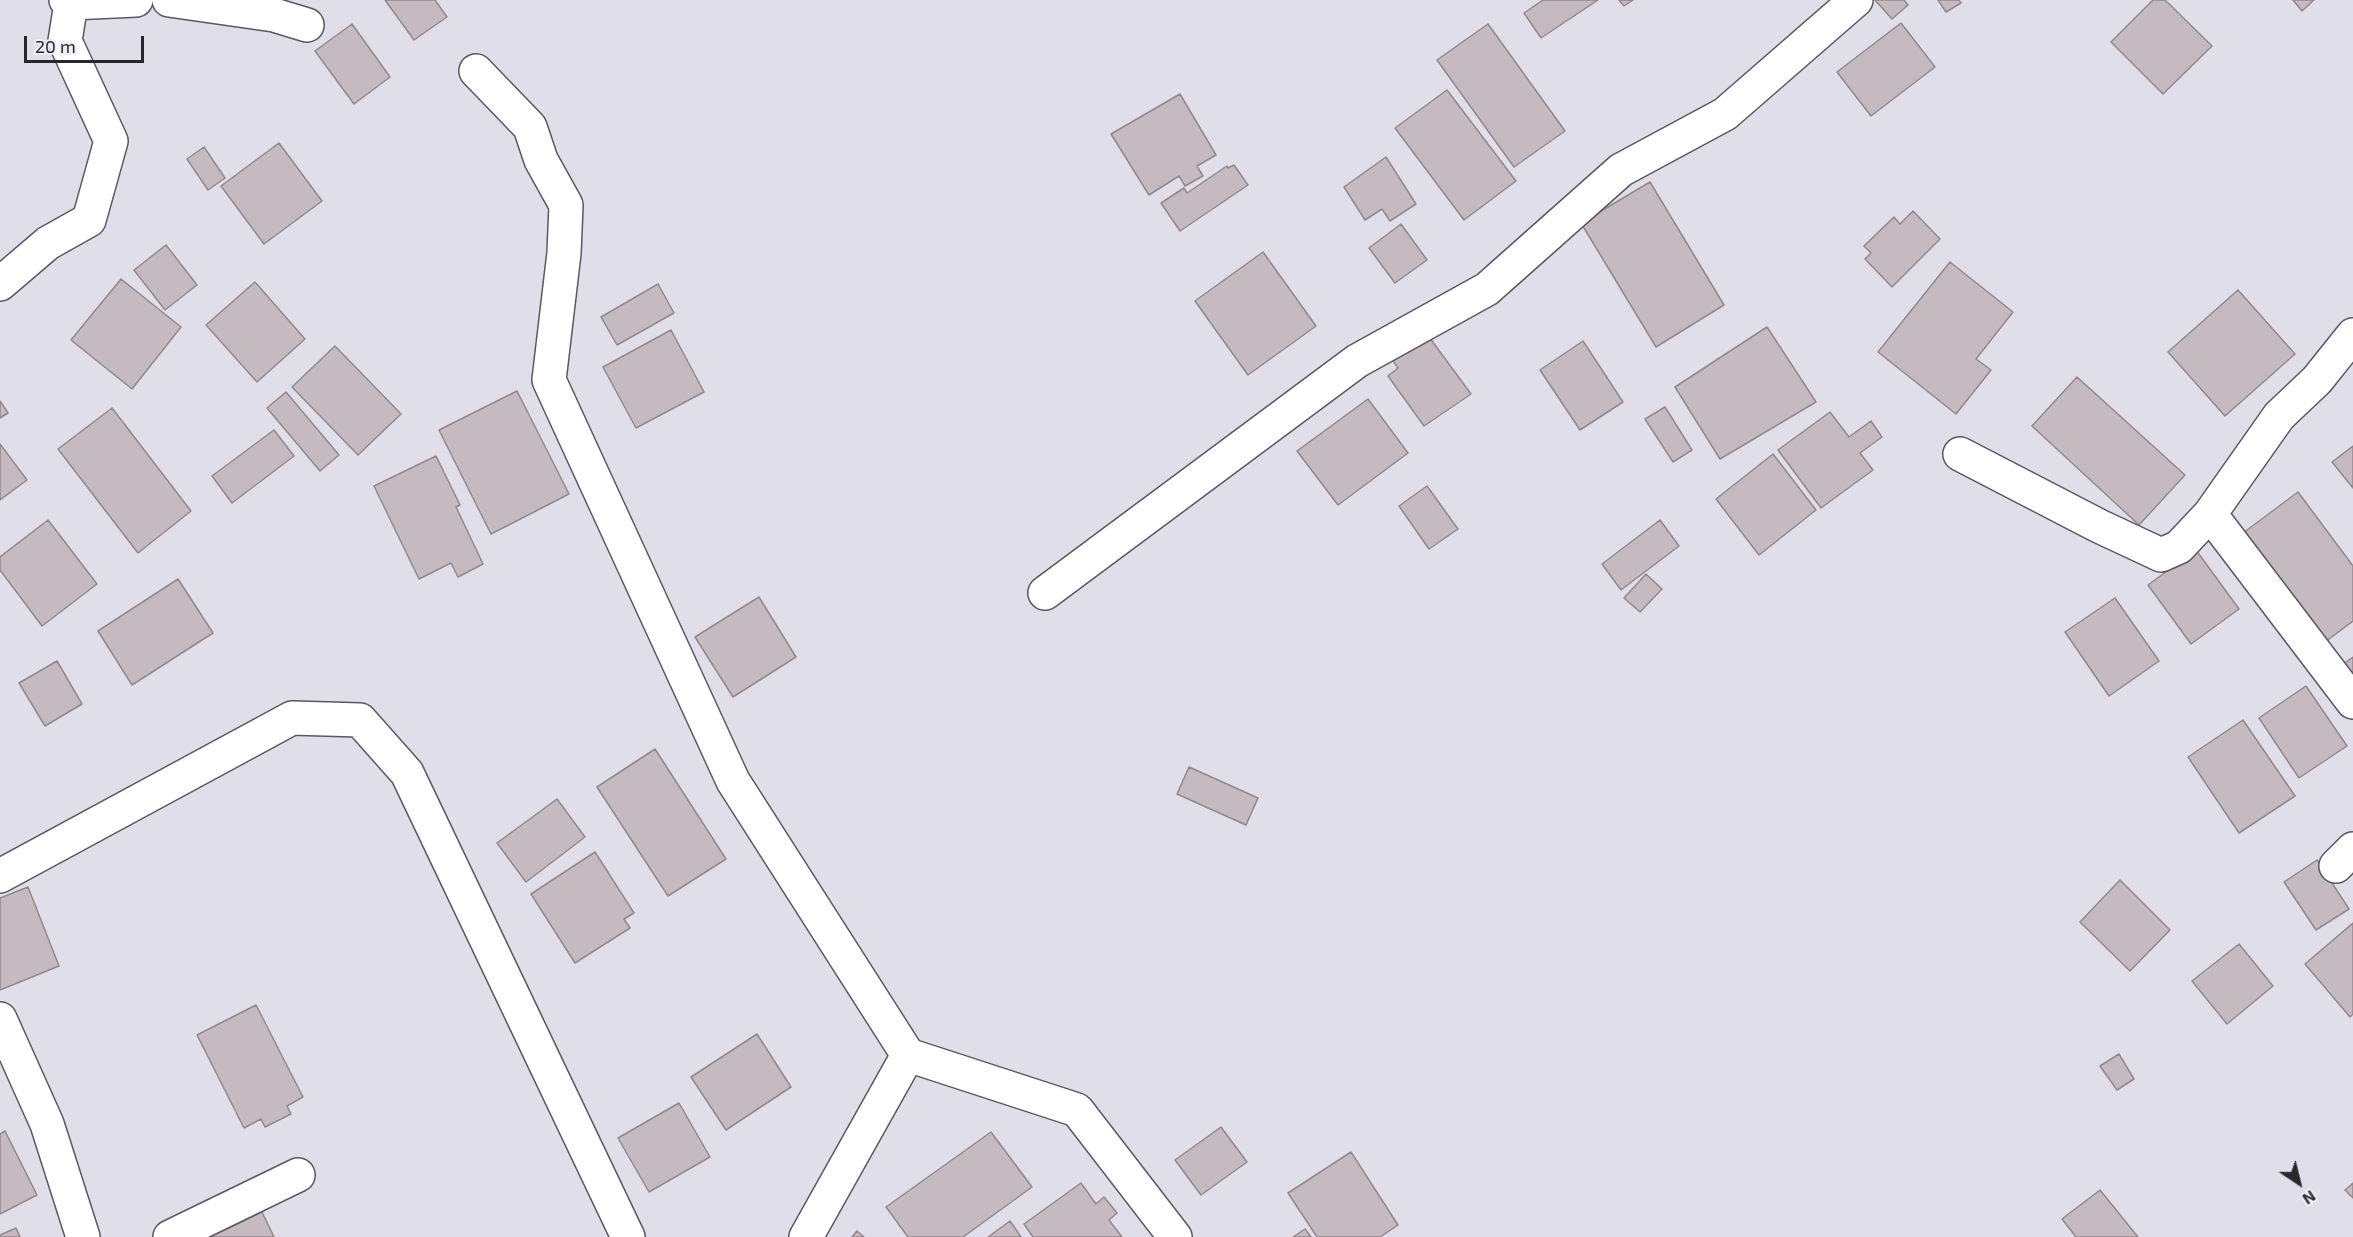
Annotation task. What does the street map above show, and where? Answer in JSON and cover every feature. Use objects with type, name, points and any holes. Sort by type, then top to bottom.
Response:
[{"type":"street","points":[[0,284],[48,243],[90,220],[111,141],[65,41],[68,1],[136,0]]},
{"type":"street","points":[[170,0],[274,15],[306,25]]},
{"type":"street","points":[[1045,593],[1357,361],[1488,289],[1621,170],[1725,114],[1856,0]]},
{"type":"street","points":[[476,71],[530,127],[541,160],[566,205],[564,253],[549,380],[734,781],[908,1055],[1077,1110],[1175,1237]]},
{"type":"street","points":[[1960,454],[2099,526],[2161,555],[2179,547],[2210,514],[2279,416],[2318,380],[2353,335]]},
{"type":"street","points":[[2210,514],[2353,702]]},
{"type":"street","points":[[0,876],[292,718],[360,720],[407,774],[628,1237]]},
{"type":"street","points":[[0,1019],[12,1084],[46,1124],[83,1237]]},
{"type":"street","points":[[806,1237],[908,1055]]},
{"type":"street","points":[[170,1237],[298,1175]]},
{"type":"building","points":[[385,0],[435,0],[447,17],[414,40]]},
{"type":"building","points":[[1543,0],[1598,0],[1541,38],[1524,13]]},
{"type":"building","points":[[1619,0],[1633,0],[1624,6]]},
{"type":"building","points":[[1875,0],[1904,0],[1908,5],[1892,19]]},
{"type":"building","points":[[1938,0],[1959,0],[1961,3],[1946,12]]},
{"type":"building","points":[[2153,0],[2165,0],[2212,46],[2163,94],[2111,42]]},
{"type":"building","points":[[2293,0],[2314,0],[2302,11]]},
{"type":"building","points":[[1901,23],[1935,67],[1871,116],[1837,72]]},
{"type":"building","points":[[352,24],[390,77],[354,104],[315,51]]},
{"type":"building","points":[[1488,24],[1565,131],[1514,167],[1437,60]]},
{"type":"building","points":[[1447,90],[1516,181],[1464,220],[1395,128]]},
{"type":"building","points":[[1180,94],[1216,155],[1197,166],[1203,176],[1185,186],[1179,176],[1149,195],[1111,134]]},
{"type":"building","points":[[279,143],[322,201],[264,244],[221,186]]},
{"type":"building","points":[[204,147],[225,178],[208,190],[187,159]]},
{"type":"building","points":[[1386,157],[1416,204],[1390,221],[1382,209],[1365,220],[1344,187]]},
{"type":"building","points":[[1234,165],[1248,185],[1180,231],[1161,203],[1184,188],[1187,193],[1227,166],[1228,168]]},
{"type":"building","points":[[1650,182],[1724,305],[1656,347],[1581,223]]},
{"type":"building","points":[[1913,211],[1940,239],[1892,287],[1865,259],[1871,253],[1864,246],[1894,217],[1900,224]]},
{"type":"building","points":[[1401,224],[1427,260],[1395,283],[1369,248]]},
{"type":"building","points":[[166,245],[197,285],[165,310],[134,270]]},
{"type":"building","points":[[1263,252],[1316,326],[1248,375],[1195,301]]},
{"type":"building","points":[[1950,262],[2013,312],[1976,359],[1991,370],[1956,414],[1878,352]]},
{"type":"building","points":[[121,279],[181,327],[132,389],[71,340]]},
{"type":"building","points":[[255,282],[305,339],[257,382],[206,325]]},
{"type":"building","points":[[658,284],[674,313],[617,345],[601,317]]},
{"type":"building","points":[[2238,290],[2295,354],[2225,416],[2168,352]]},
{"type":"building","points":[[1767,327],[1816,402],[1720,459],[1675,387]]},
{"type":"building","points":[[671,330],[704,392],[636,428],[603,367]]},
{"type":"building","points":[[1424,330],[1471,394],[1424,426],[1388,376],[1398,368],[1389,355]]},
{"type":"building","points":[[1583,341],[1623,402],[1580,430],[1540,370]]},
{"type":"building","points":[[335,346],[401,414],[358,455],[292,387]]},
{"type":"building","points":[[2077,377],[2185,475],[2139,525],[2032,426]]},
{"type":"building","points":[[517,391],[569,494],[491,534],[439,430]]},
{"type":"building","points":[[286,392],[339,455],[320,471],[267,408]]},
{"type":"building","points":[[1368,399],[1408,453],[1338,505],[1297,451]]},
{"type":"building","points":[[0,401],[8,413],[0,418]]},
{"type":"building","points":[[1665,407],[1692,450],[1673,462],[1645,419]]},
{"type":"building","points":[[112,408],[191,511],[138,553],[58,449]]},
{"type":"building","points":[[1830,412],[1849,437],[1871,421],[1882,437],[1860,453],[1873,470],[1821,508],[1778,450]]},
{"type":"building","points":[[274,430],[294,456],[232,503],[212,476]]},
{"type":"building","points":[[0,444],[27,480],[0,500]]},
{"type":"building","points":[[2353,446],[2353,488],[2332,462]]},
{"type":"building","points":[[1773,454],[1816,510],[1759,555],[1716,499]]},
{"type":"building","points":[[436,456],[460,505],[456,507],[483,564],[458,577],[451,563],[419,579],[374,486]]},
{"type":"building","points":[[1427,486],[1458,529],[1429,549],[1399,506]]},
{"type":"building","points":[[2298,492],[2353,566],[2353,621],[2321,645],[2239,536]]},
{"type":"building","points":[[48,520],[97,584],[42,626],[0,570],[0,557]]},
{"type":"building","points":[[1660,520],[1679,546],[1621,590],[1602,564]]},
{"type":"building","points":[[2196,550],[2239,609],[2191,644],[2148,585]]},
{"type":"building","points":[[1646,574],[1662,589],[1640,612],[1624,598]]},
{"type":"building","points":[[178,579],[213,633],[132,685],[98,631]]},
{"type":"building","points":[[759,597],[796,657],[733,697],[695,637]]},
{"type":"building","points":[[2115,598],[2159,661],[2109,696],[2065,632]]},
{"type":"building","points":[[2353,657],[2353,692],[2336,669]]},
{"type":"building","points":[[57,661],[82,704],[45,726],[19,683]]},
{"type":"building","points":[[2306,686],[2347,746],[2299,778],[2259,718]]},
{"type":"building","points":[[2243,720],[2295,796],[2239,833],[2188,757]]},
{"type":"building","points":[[655,749],[726,859],[668,896],[597,787]]},
{"type":"building","points":[[1189,767],[1258,798],[1246,825],[1177,794]]},
{"type":"building","points":[[557,799],[585,837],[526,882],[497,843]]},
{"type":"building","points":[[595,852],[634,913],[624,919],[630,928],[575,963],[531,894]]},
{"type":"building","points":[[2317,860],[2349,909],[2316,930],[2284,882]]},
{"type":"building","points":[[2120,880],[2170,930],[2130,971],[2080,922]]},
{"type":"building","points":[[28,887],[59,966],[0,990],[0,898]]},
{"type":"building","points":[[2353,923],[2353,1014],[2350,1017],[2305,964]]},
{"type":"building","points":[[2239,944],[2273,986],[2227,1024],[2192,981]]},
{"type":"building","points":[[256,1005],[303,1097],[287,1106],[291,1114],[265,1127],[261,1119],[244,1128],[197,1035]]},
{"type":"building","points":[[757,1034],[791,1087],[726,1130],[691,1077]]},
{"type":"building","points":[[2119,1054],[2134,1079],[2117,1090],[2100,1066]]},
{"type":"building","points":[[679,1103],[710,1157],[649,1192],[618,1138]]},
{"type":"building","points":[[1221,1127],[1247,1162],[1201,1195],[1175,1160]]},
{"type":"building","points":[[5,1131],[37,1195],[0,1214],[0,1134]]},
{"type":"building","points":[[991,1132],[1032,1187],[963,1237],[908,1237],[886,1207]]},
{"type":"building","points":[[1351,1152],[1398,1225],[1380,1237],[1317,1237],[1288,1193]]},
{"type":"building","points":[[1081,1183],[1096,1204],[1104,1197],[1117,1213],[1109,1220],[1122,1237],[1033,1237],[1024,1224]]},
{"type":"building","points":[[2353,1183],[2353,1198],[2345,1190]]},
{"type":"building","points":[[2100,1190],[2138,1237],[2076,1237],[2062,1219]]},
{"type":"building","points":[[262,1212],[274,1237],[210,1237]]},
{"type":"building","points":[[1010,1221],[1021,1237],[988,1237]]},
{"type":"building","points":[[16,1228],[20,1237],[0,1237],[0,1235]]},
{"type":"building","points":[[1305,1229],[1311,1237],[1293,1237]]},
{"type":"building","points":[[857,1231],[864,1237],[852,1237]]}]
